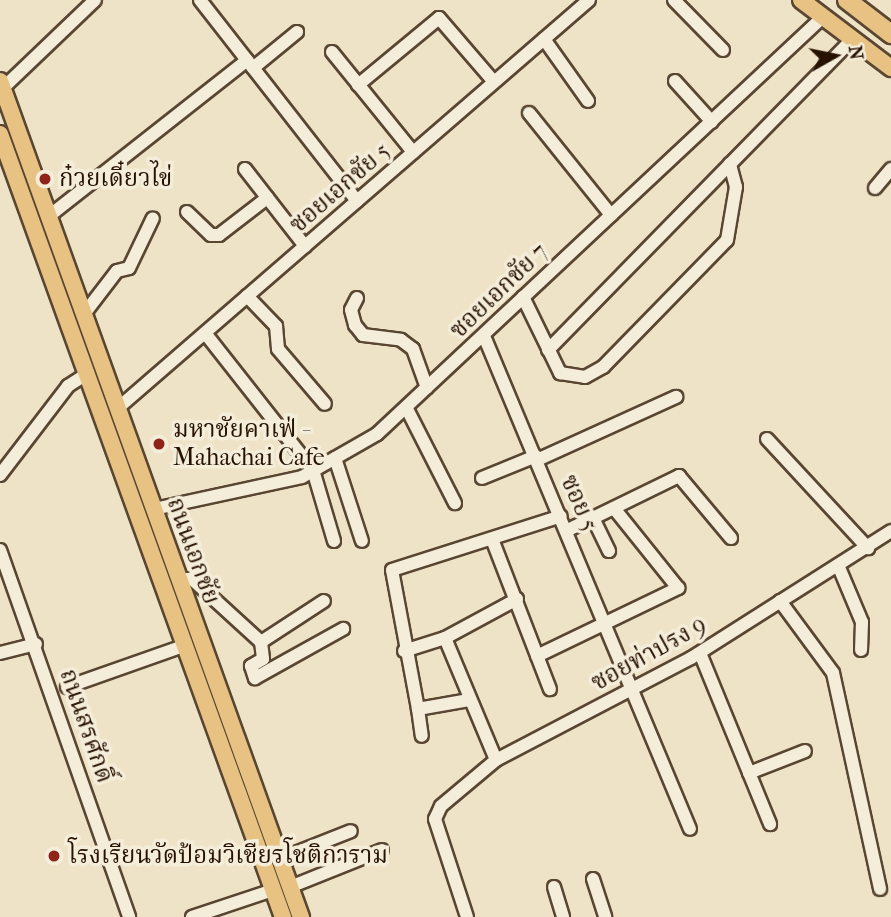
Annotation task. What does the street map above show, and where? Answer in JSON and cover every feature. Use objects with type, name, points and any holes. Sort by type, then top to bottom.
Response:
[{"type":"highway","points":[[847,0],[891,34]]},
{"type":"main road","points":[[801,0],[891,68]]},
{"type":"main road","name":"ถนนเอกชัย","points":[[1,84],[301,917]]},
{"type":"main road","name":"ถนนเอกชัย","points":[[0,134],[283,917]]},
{"type":"main road","points":[[33,223],[48,216]]},
{"type":"street","points":[[1,84],[95,0]]},
{"type":"street","name":"ซอยเอกชัย 5","points":[[118,408],[589,0]]},
{"type":"street","points":[[674,0],[723,50]]},
{"type":"street","points":[[204,1],[356,201]]},
{"type":"street","name":"ซอยเอกชัย 7","points":[[154,509],[313,470],[335,458],[406,407],[824,16]]},
{"type":"street","points":[[358,85],[439,18],[494,82]]},
{"type":"street","points":[[48,216],[250,64],[297,32]]},
{"type":"street","points":[[548,349],[853,38]]},
{"type":"street","points":[[544,39],[588,101]]},
{"type":"street","points":[[332,52],[413,152]]},
{"type":"street","points":[[675,81],[712,122]]},
{"type":"street","points":[[528,113],[611,215]]},
{"type":"street","points":[[523,297],[548,349],[566,378],[585,377],[702,272],[727,240],[736,187],[730,164]]},
{"type":"street","points":[[244,169],[305,246]]},
{"type":"street","points":[[875,188],[891,169]]},
{"type":"street","points":[[187,212],[211,235],[219,235],[267,198]]},
{"type":"street","points":[[84,314],[117,271],[129,268],[153,218]]},
{"type":"street","points":[[247,296],[276,326],[278,349],[325,404]]},
{"type":"street","points":[[357,298],[351,310],[355,325],[363,335],[401,340],[413,349],[427,388]]},
{"type":"street","points":[[205,333],[313,470],[334,541]]},
{"type":"street","name":"ซอย 5","points":[[484,336],[568,530],[690,829]]},
{"type":"street","points":[[0,474],[68,386],[88,373]]},
{"type":"street","points":[[482,478],[536,458],[676,397]]},
{"type":"street","points":[[406,407],[455,503]]},
{"type":"street","points":[[767,439],[868,548]]},
{"type":"street","points":[[335,458],[362,541]]},
{"type":"street","points":[[568,530],[679,476],[731,538]]},
{"type":"street","points":[[537,656],[606,627],[680,584],[614,508]]},
{"type":"street","points":[[422,736],[404,651],[392,570],[561,516]]},
{"type":"street","points":[[593,518],[609,551]]},
{"type":"street","name":"ซอยท่าปรง 9","points":[[467,917],[435,819],[441,806],[496,760],[700,653],[891,531]]},
{"type":"street","points":[[492,539],[550,689]]},
{"type":"street","name":"ถนนสรศักดิ์","points":[[0,550],[36,644],[129,917]]},
{"type":"street","points":[[838,565],[862,622],[861,650]]},
{"type":"street","points":[[179,579],[192,579],[261,642],[263,659],[251,666],[255,678],[343,629]]},
{"type":"street","points":[[404,651],[445,638],[517,599]]},
{"type":"street","points":[[261,642],[324,601]]},
{"type":"street","points":[[780,601],[833,673],[880,889]]},
{"type":"street","points":[[445,638],[496,760]]},
{"type":"street","points":[[0,653],[36,644]]},
{"type":"street","points":[[67,687],[186,645]]},
{"type":"street","points":[[700,653],[770,824]]},
{"type":"street","points":[[418,709],[469,700]]},
{"type":"street","points":[[749,773],[805,751]]},
{"type":"street","points":[[280,859],[351,831]]},
{"type":"street","points":[[290,887],[382,850]]},
{"type":"street","points":[[593,879],[605,917]]},
{"type":"street","points":[[554,887],[563,917]]},
{"type":"street","points":[[192,917],[273,890]]},
{"type":"place","name":"ก๋วยเดี๋ยวไข่","points":[[45,179]]},
{"type":"place","name":"มหาชัยคาเฟ่ - Mahachai Cafe","points":[[159,444]]},
{"type":"place","name":"โรงเรียนวัดป้อมวิเชียรโชติการาม","points":[[54,856]]}]
